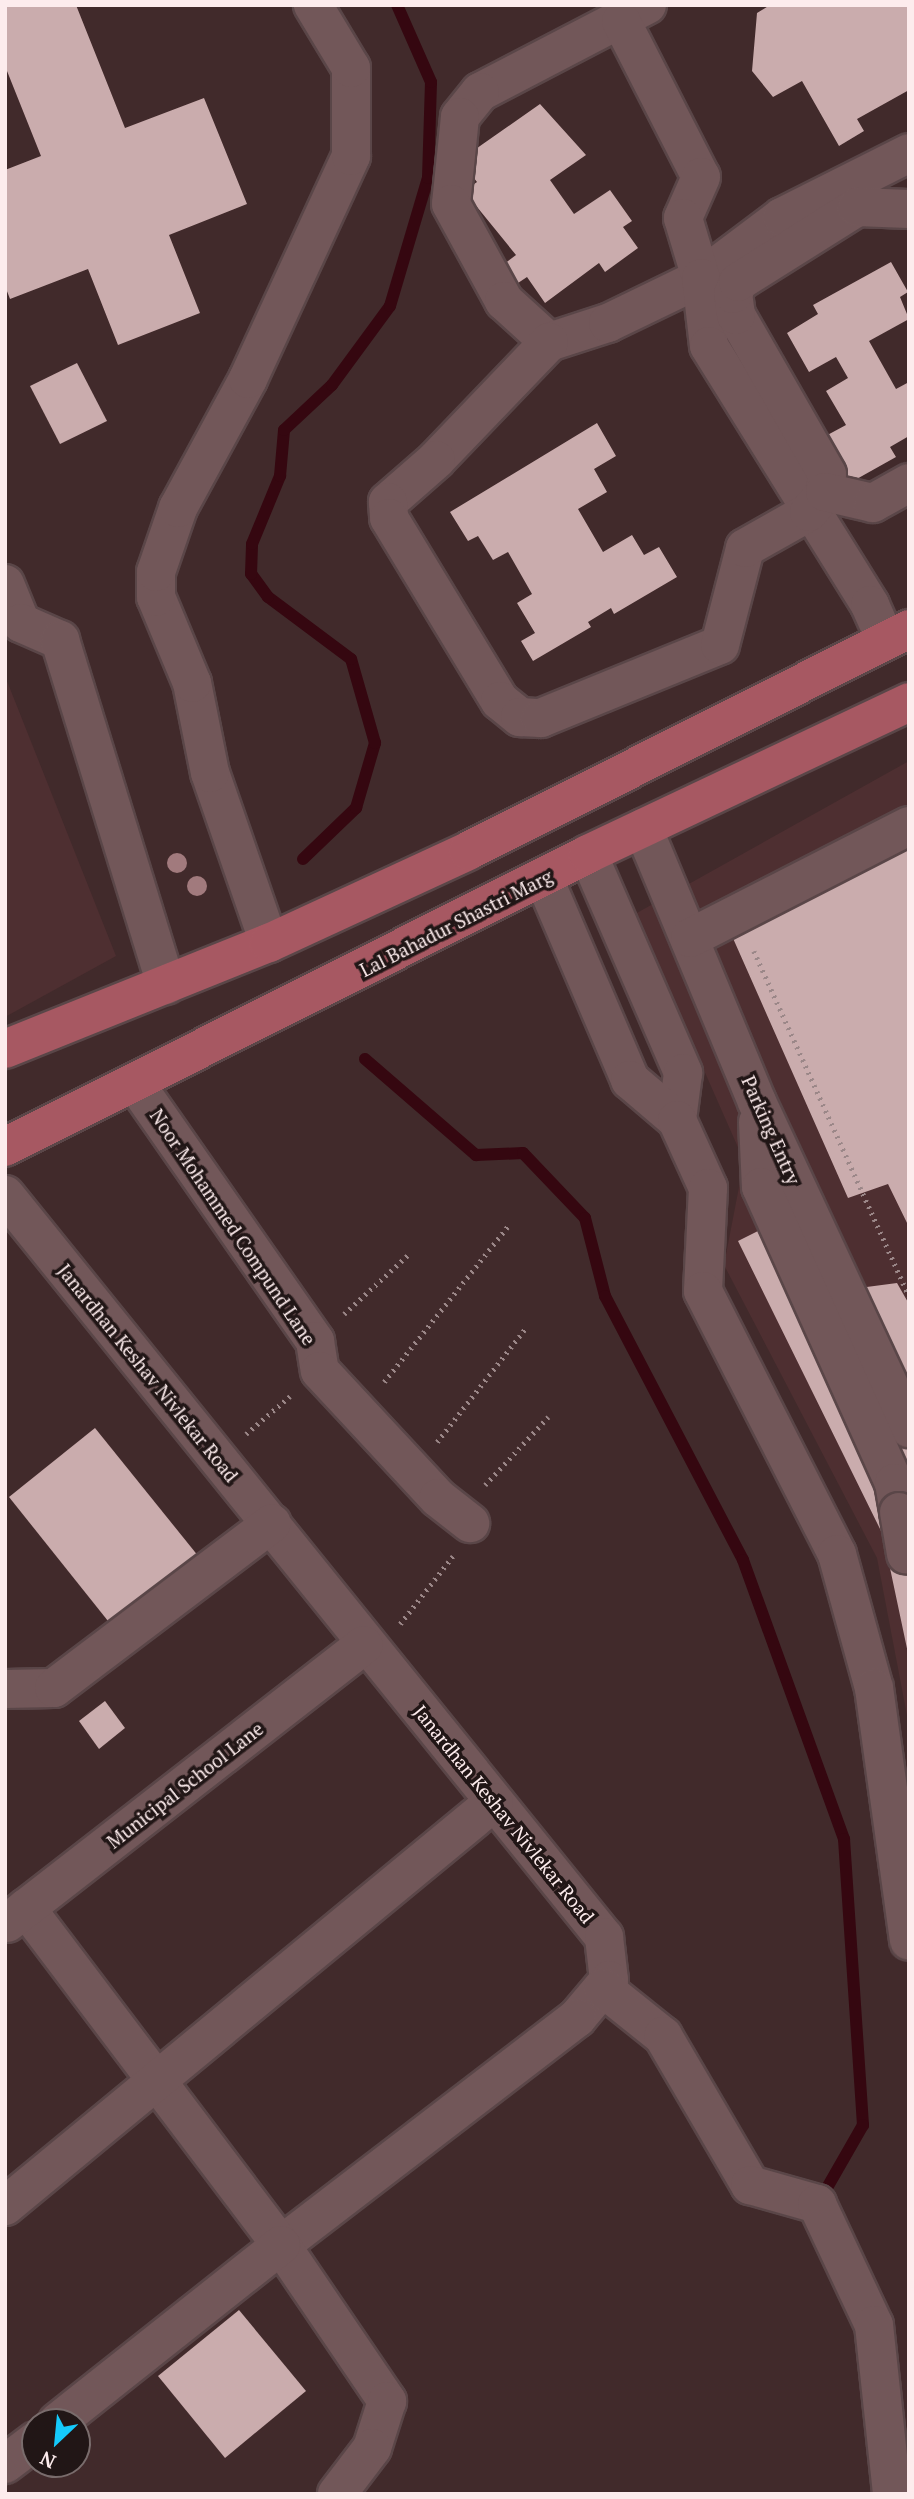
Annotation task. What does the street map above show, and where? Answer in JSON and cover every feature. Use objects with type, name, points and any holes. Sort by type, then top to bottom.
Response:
[{"type":"main road","points":[[5,1049],[270,943],[468,851],[898,635]]},
{"type":"main road","name":"Lal Bahadur Shastri Marg","points":[[5,1147],[544,879],[589,854],[909,702]]},
{"type":"street","points":[[270,943],[210,773],[192,683],[156,597],[156,572],[178,509],[248,379],[351,156],[351,68],[313,5]]},
{"type":"street","points":[[548,342],[504,301],[451,204],[460,117],[480,92],[634,13],[701,177],[683,218],[701,278],[709,346],[817,502],[870,605],[898,635]]},
{"type":"street","points":[[909,153],[782,217],[701,278],[608,323],[548,342],[436,460],[388,502],[389,519],[493,690],[520,717],[541,718],[720,645],[745,548],[817,502],[873,503],[909,483]]},
{"type":"street","points":[[817,502],[827,474],[736,315],[733,294],[738,282],[857,207],[909,209]]},
{"type":"street","points":[[5,584],[21,623],[60,640],[166,985]]},
{"type":"street","points":[[690,937],[909,827]]},
{"type":"street","name":"Parking Entry","points":[[643,828],[757,1102],[909,1427]]},
{"type":"street","points":[[589,854],[683,1073],[677,1120]]},
{"type":"street","points":[[544,879],[629,1080],[677,1120],[708,1188],[703,1292],[837,1554],[874,1688],[909,1941]]},
{"type":"street","name":"Noor Mohammed Compund Lane","points":[[135,1083],[317,1356],[359,1413],[414,1472],[470,1523]]},
{"type":"street","points":[[757,1102],[761,1187],[894,1483],[907,1562]]},
{"type":"street","name":"Janardhan Keshav Nivlekar Road","points":[[5,1195],[216,1460],[272,1522],[365,1645],[604,1937],[610,1980],[603,1988]]},
{"type":"street","points":[[5,1689],[54,1688],[272,1522]]},
{"type":"street","name":"Municipal School Lane","points":[[16,1916],[365,1645]]},
{"type":"street","points":[[5,2206],[494,1802]]},
{"type":"street","points":[[16,1916],[155,2083],[281,2245],[387,2401],[372,2448],[337,2494]]},
{"type":"street","points":[[76,2408],[281,2245],[577,2018],[603,1988],[663,2036],[750,2185],[817,2204],[874,2325],[892,2494]]},
{"type":"street","points":[[5,2464],[21,2452]]},
{"type":"path","points":[[754,951],[909,1296]]},
{"type":"path","points":[[359,1413],[508,1226]]},
{"type":"path","points":[[216,1460],[317,1356],[410,1253]]},
{"type":"path","points":[[414,1472],[525,1329]]},
{"type":"shaded area","points":[[5,676],[116,956],[5,1017]]},
{"type":"shaded area","points":[[909,761],[909,1726],[877,1558],[724,1265],[744,1161],[635,914]]},
{"type":"building","points":[[5,5],[76,5],[125,128],[204,98],[247,204],[169,235],[200,313],[118,345],[88,269],[10,299],[5,286],[5,170],[41,156],[5,66]]},
{"type":"building","points":[[770,5],[909,5],[909,90],[857,119],[864,131],[839,146],[802,81],[773,97],[752,71],[757,13]]},
{"type":"building","points":[[540,104],[586,155],[550,180],[574,214],[610,190],[632,221],[623,227],[638,248],[605,272],[599,263],[545,303],[527,277],[518,283],[504,264],[516,255],[464,191],[477,182],[460,160]]},
{"type":"building","points":[[891,262],[908,292],[900,297],[909,319],[869,341],[896,389],[909,382],[909,436],[890,447],[896,457],[846,485],[820,439],[846,425],[826,391],[848,378],[836,357],[809,372],[787,333],[818,314],[813,305]]},
{"type":"building","points":[[77,363],[107,421],[60,444],[30,386]]},
{"type":"building","points":[[597,423],[616,456],[594,469],[607,492],[578,509],[603,552],[632,535],[644,555],[659,547],[677,577],[614,614],[611,608],[588,622],[591,627],[533,661],[521,641],[535,633],[517,603],[532,594],[508,552],[493,560],[478,536],[468,541],[450,512]]},
{"type":"building","points":[[909,834],[909,1227],[888,1184],[848,1198],[728,927]]},
{"type":"building","points":[[818,1201],[859,1288],[897,1283],[909,1304],[909,1658],[883,1535],[738,1241]]},
{"type":"building","points":[[95,1428],[199,1557],[112,1626],[9,1497]]},
{"type":"building","points":[[105,1701],[125,1728],[99,1749],[79,1721]]},
{"type":"building","points":[[239,2310],[306,2391],[225,2458],[158,2376]]},
{"type":"waterway","points":[[303,859],[356,808],[375,743],[351,659],[268,597],[251,574],[252,544],[280,476],[284,430],[332,385],[390,306],[428,178],[431,82],[397,5]]},
{"type":"waterway","points":[[365,1059],[476,1155],[523,1153],[585,1218],[605,1296],[743,1560],[844,1839],[863,2125],[820,2200]]}]
